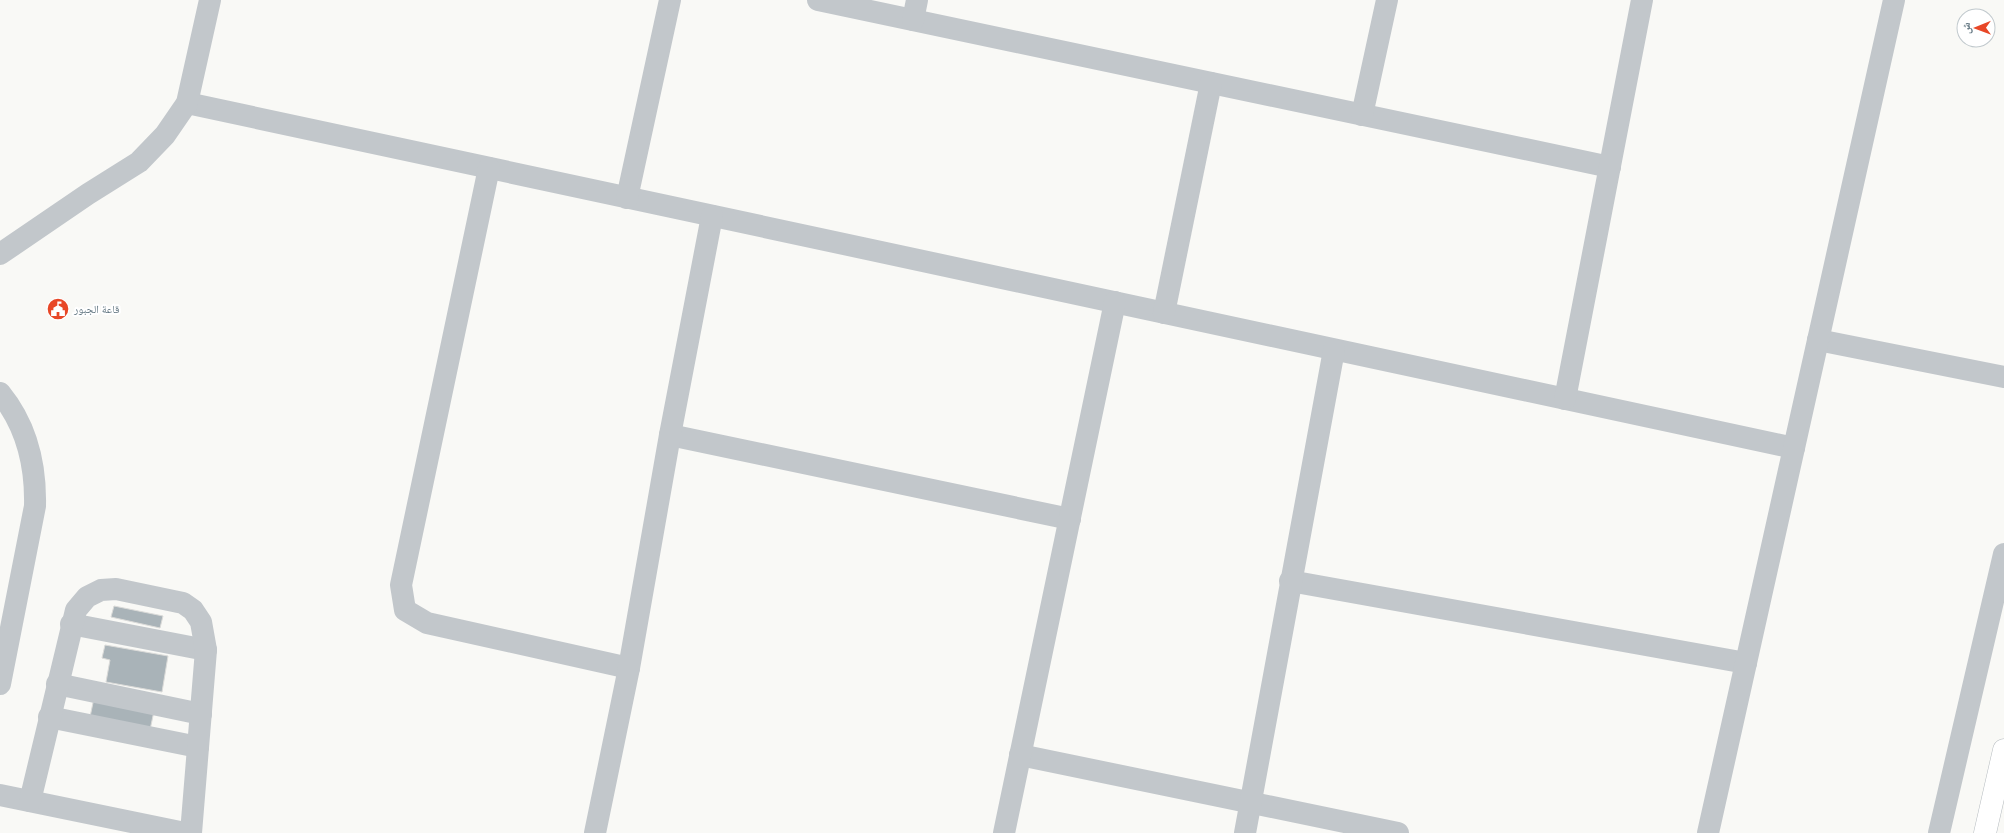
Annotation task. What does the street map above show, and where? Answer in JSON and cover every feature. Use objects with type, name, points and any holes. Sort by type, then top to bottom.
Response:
[{"type":"main road","points":[[1985,833],[2004,750]]},
{"type":"street","points":[[0,254],[88,194],[139,162],[165,135],[187,103],[210,0]]},
{"type":"street","points":[[627,198],[670,0]]},
{"type":"street","points":[[818,0],[915,10],[1211,83],[1610,167]]},
{"type":"street","points":[[1362,115],[1387,0]]},
{"type":"street","points":[[1565,399],[1642,0]]},
{"type":"street","points":[[1708,833],[1894,0]]},
{"type":"street","points":[[1164,313],[1211,83]]},
{"type":"street","points":[[187,103],[1794,448]]},
{"type":"street","points":[[490,168],[401,585],[405,610],[427,623],[629,668]]},
{"type":"street","points":[[595,833],[629,668],[670,435],[712,216]]},
{"type":"street","points":[[1004,833],[1115,302]]},
{"type":"street","points":[[1818,340],[2004,377]]},
{"type":"street","points":[[1244,833],[1334,350]]},
{"type":"street","points":[[0,393],[10,405],[27,441],[36,484],[35,506],[0,684]]},
{"type":"street","points":[[670,435],[1070,519]]},
{"type":"street","points":[[1939,833],[2004,554]]},
{"type":"street","points":[[1290,581],[1746,663]]},
{"type":"street","points":[[30,800],[71,624],[76,610],[87,598],[101,590],[116,589],[183,603],[192,610],[201,622],[206,650],[191,833]]},
{"type":"street","points":[[71,624],[206,650]]},
{"type":"street","points":[[57,684],[201,714]]},
{"type":"street","points":[[49,717],[198,747]]},
{"type":"street","points":[[1020,756],[1398,833]]},
{"type":"street","points":[[0,795],[186,833]]},
{"type":"building","points":[[114,606],[163,616],[160,628],[111,617]]},
{"type":"building","points":[[105,645],[168,656],[162,692],[106,682],[110,660],[102,658]]},
{"type":"building","points":[[94,698],[154,711],[150,730],[90,717]]},
{"type":"place","name":"قاعة الجبور","points":[[58,309]]}]
